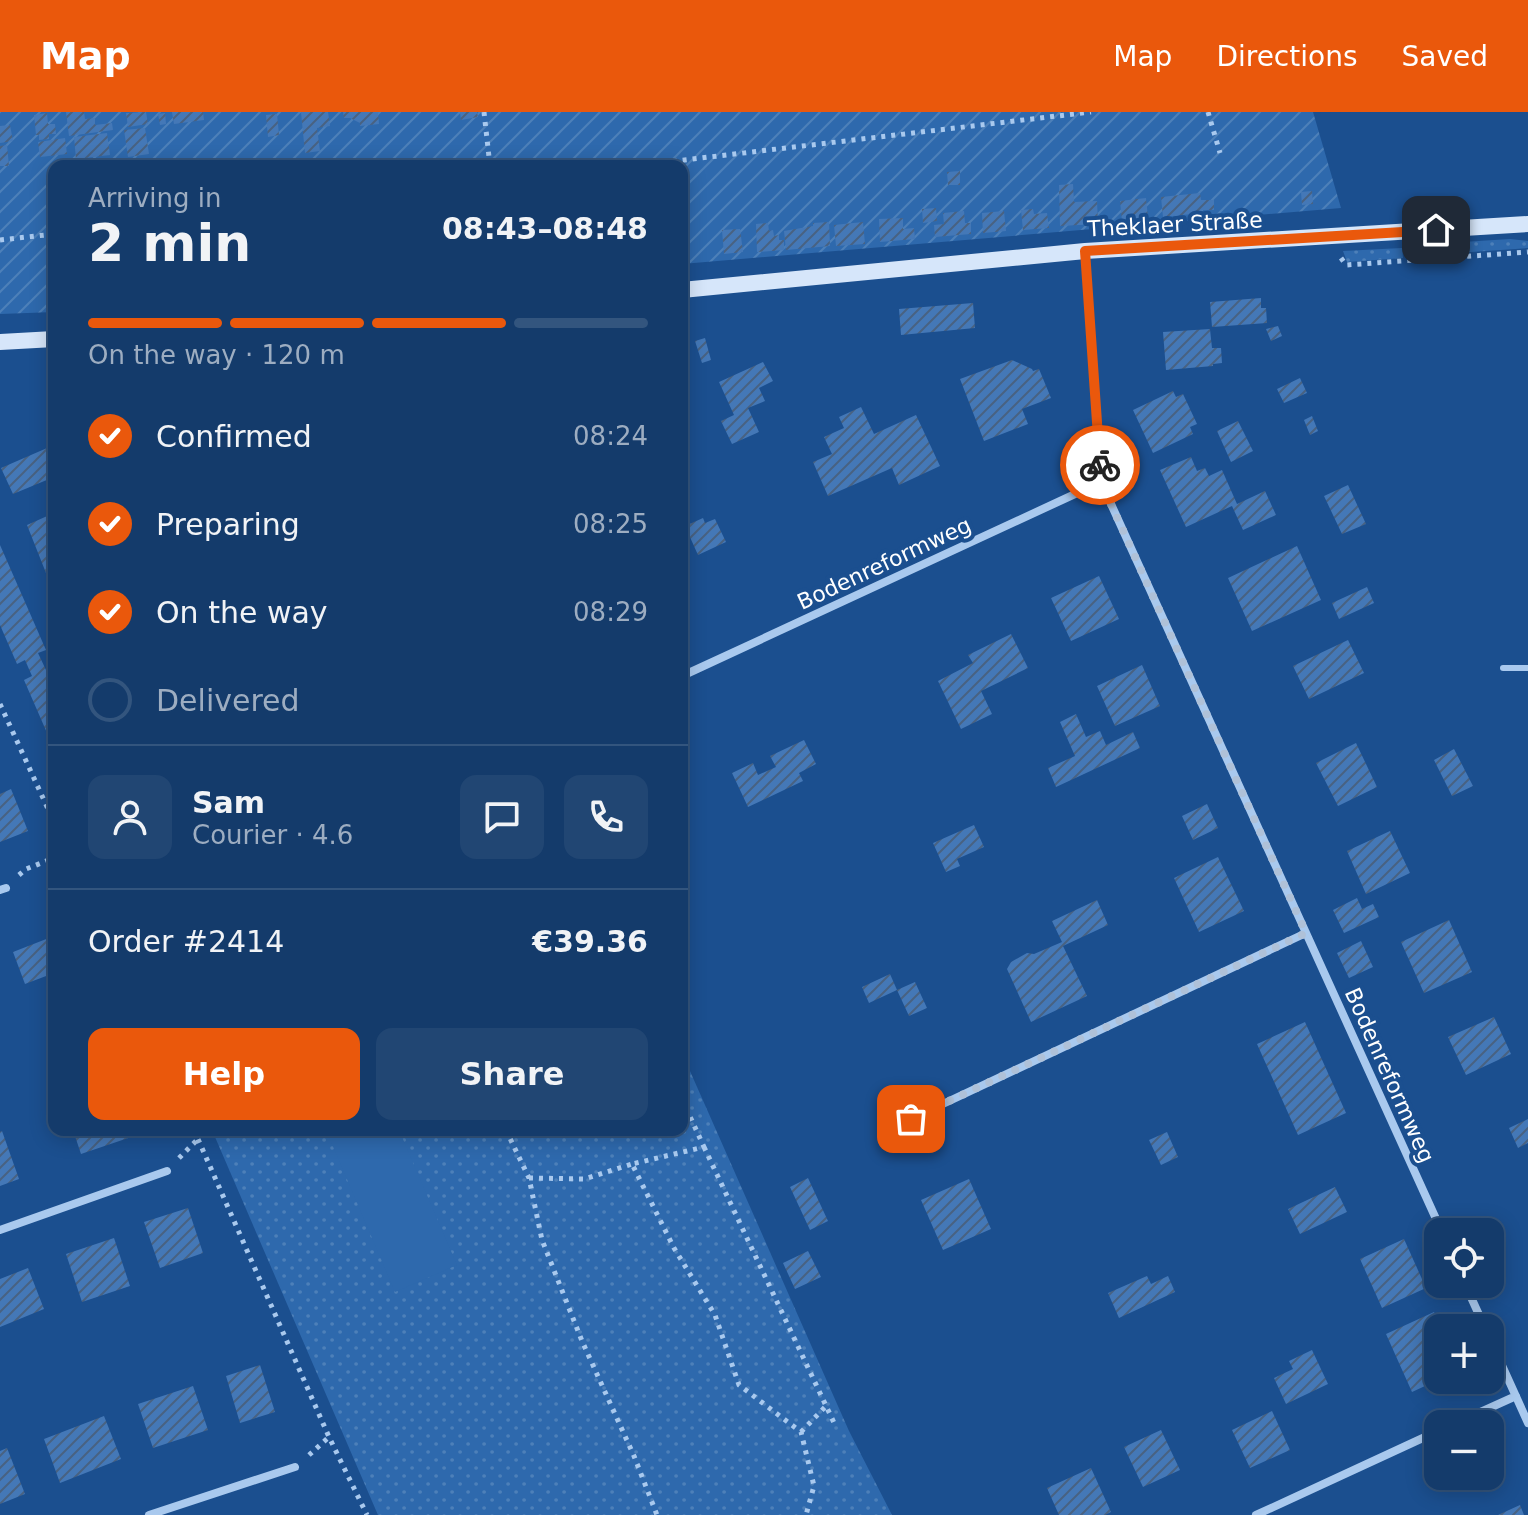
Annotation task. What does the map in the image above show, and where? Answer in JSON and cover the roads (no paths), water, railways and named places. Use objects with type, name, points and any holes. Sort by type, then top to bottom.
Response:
[{"type":"main road","name":"Theklaer Straße","points":[[688,289],[1085,251],[1528,224]]},
{"type":"main road","points":[[0,342],[48,339]]},
{"type":"street","name":"Bodenreformweg","points":[[1085,251],[1101,482],[1436,1218]]},
{"type":"street","name":"Bodenreformweg","points":[[688,673],[1101,482]]},
{"type":"street","points":[[911,1119],[1306,933]]},
{"type":"street","points":[[0,1230],[167,1171]]},
{"type":"street","points":[[1504,1370],[1528,1423]]},
{"type":"street","points":[[1485,1410],[1516,1396]]},
{"type":"street","points":[[1256,1515],[1424,1437]]},
{"type":"street","points":[[149,1515],[295,1467]]},
{"type":"lane","points":[[1503,668],[1528,668]]}]
